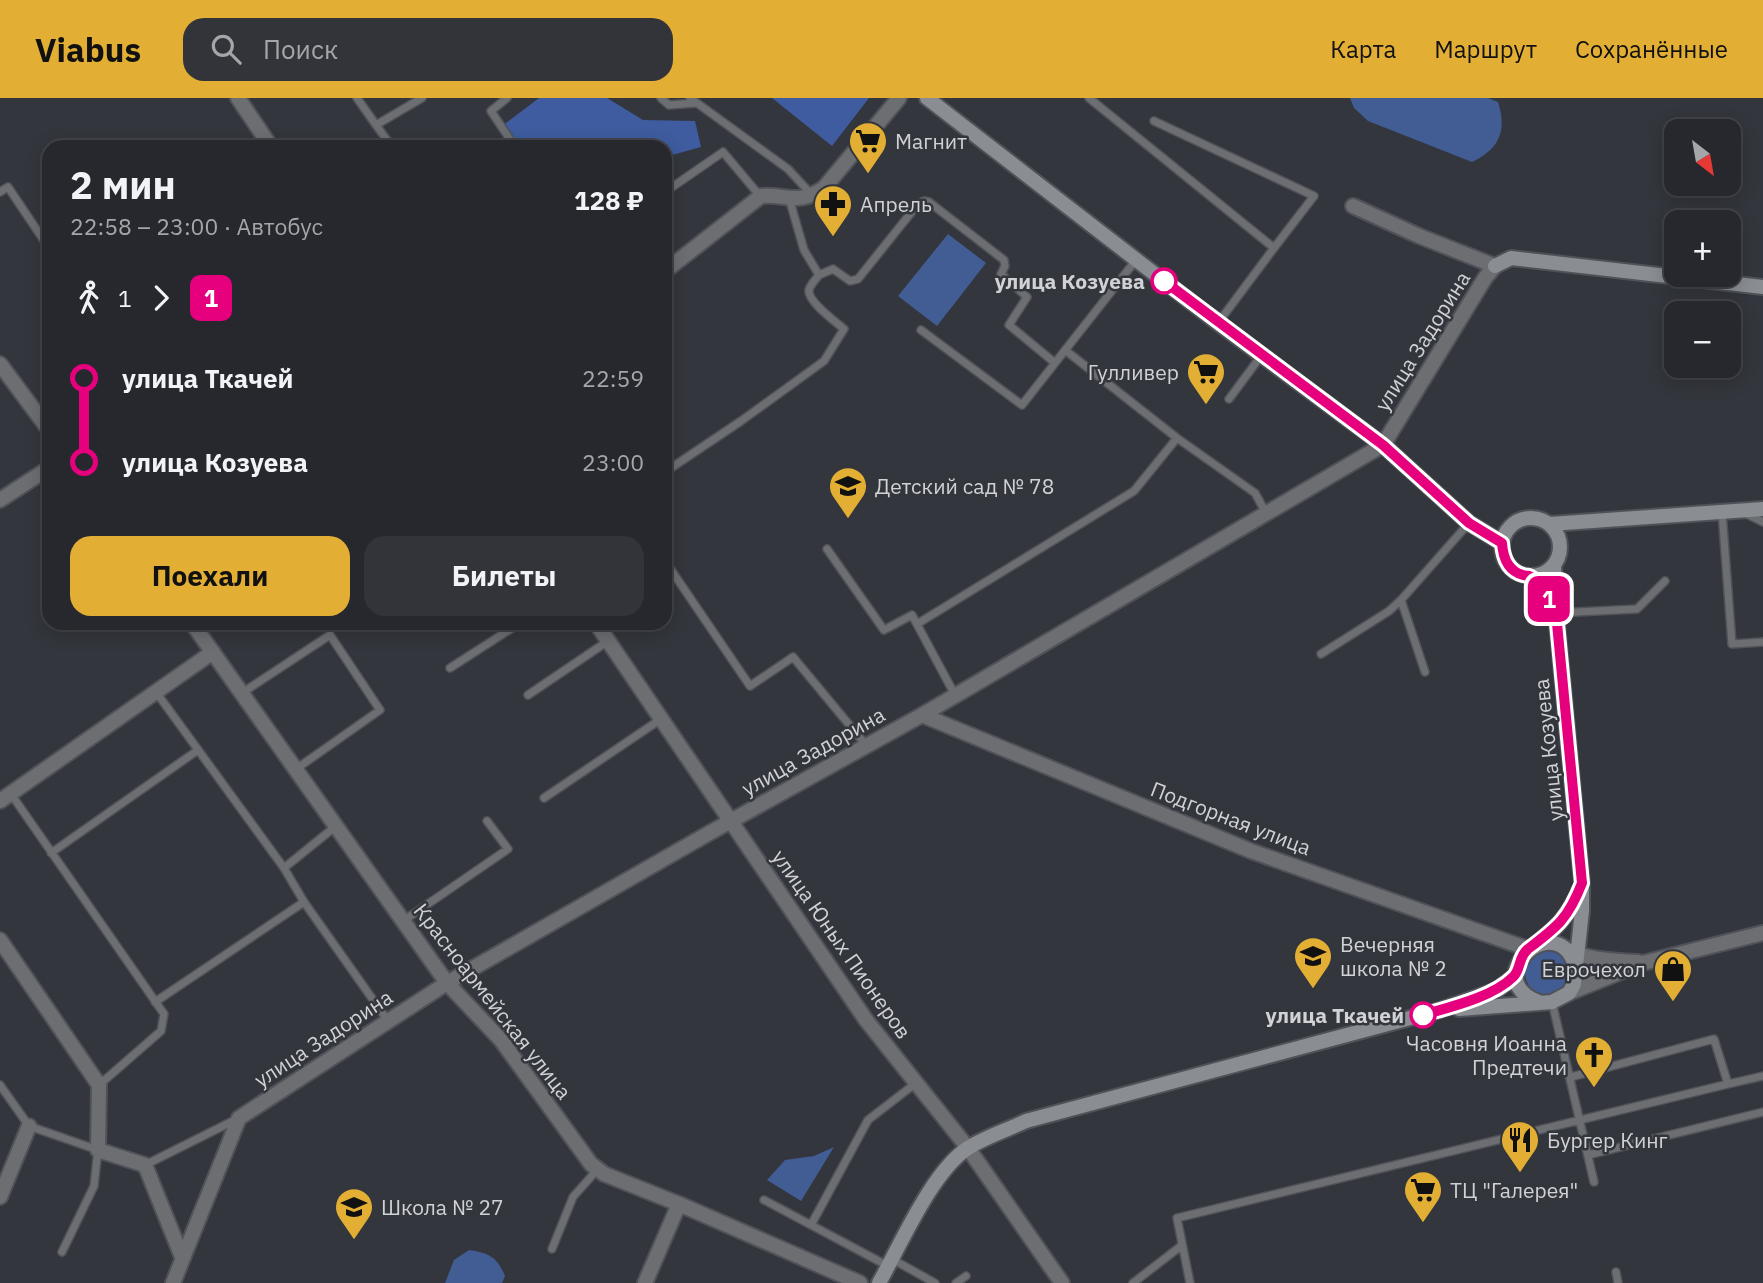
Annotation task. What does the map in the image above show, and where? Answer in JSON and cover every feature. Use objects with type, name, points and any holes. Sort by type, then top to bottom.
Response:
[{"type":"street","points":[[238,98],[266,140]]},
{"type":"street","points":[[672,266],[761,196],[776,195],[801,200],[824,188],[899,98]]},
{"type":"street","points":[[927,98],[1218,323],[1383,445],[1469,523],[1502,543],[1514,524],[1526,518],[1550,524],[1763,509]]},
{"type":"street","points":[[1353,205],[1419,236],[1495,265],[1511,258],[1763,288]]},
{"type":"street","name":"улица Задорина","points":[[239,1118],[447,983],[731,820],[922,715],[1383,445],[1495,265]]},
{"type":"street","points":[[0,365],[42,421]]},
{"type":"street","points":[[0,500],[42,473]]},
{"type":"street","points":[[1531,576],[1546,572],[1553,566],[1566,538],[1586,522]]},
{"type":"street","points":[[1550,524],[1558,535],[1560,549]]},
{"type":"street","name":"улица Козуева","points":[[1502,543],[1506,561],[1512,569],[1521,575],[1531,576],[1540,585],[1556,613]]},
{"type":"street","name":"улица Козуева","points":[[1553,566],[1582,883],[1577,972]]},
{"type":"street","name":"Красноармейская улица","points":[[198,630],[447,983],[501,1040],[597,1170]]},
{"type":"street","name":"улица Юных Пионеров","points":[[601,630],[866,1020],[968,1148],[1062,1283]]},
{"type":"street","points":[[5,797],[213,652]]},
{"type":"street","name":"Подгорная улица","points":[[922,715],[1251,851],[1532,948]]},
{"type":"street","points":[[880,1283],[937,1180],[955,1158],[968,1148],[1026,1121],[1440,1010],[1497,990],[1516,975],[1521,957],[1562,922],[1573,906],[1582,883]]},
{"type":"street","points":[[1440,1010],[1546,1002],[1643,962],[1763,933]]},
{"type":"street","points":[[0,940],[99,1085],[98,1150],[145,1165],[182,1257]]},
{"type":"street","points":[[1532,948],[1554,944],[1578,955],[1607,961],[1643,962]]},
{"type":"street","points":[[1562,947],[1574,962],[1577,972],[1569,993]]},
{"type":"street","points":[[1516,975],[1523,992],[1531,999],[1546,1002]]},
{"type":"street","points":[[173,1283],[239,1118]]},
{"type":"street","points":[[0,1197],[29,1126]]},
{"type":"street","points":[[597,1170],[860,1283]]},
{"type":"street","points":[[645,1283],[679,1204]]},
{"type":"lane","points":[[357,98],[387,140]]},
{"type":"lane","points":[[376,125],[422,98]]},
{"type":"lane","points":[[507,98],[491,111],[510,140]]},
{"type":"lane","points":[[661,98],[669,105],[694,101],[788,169],[812,196]]},
{"type":"lane","points":[[1089,98],[1274,248]]},
{"type":"lane","points":[[1154,121],[1314,196],[1218,323]]},
{"type":"lane","points":[[672,187],[723,152],[761,196]]},
{"type":"lane","points":[[0,192],[8,187],[42,238]]},
{"type":"lane","points":[[789,198],[804,250],[819,275]]},
{"type":"lane","points":[[672,466],[824,361],[844,329],[813,301],[808,294],[809,288],[819,275],[833,269],[850,281],[858,279],[918,204],[924,201],[929,202],[1004,260],[1005,266],[1001,274],[1027,297],[1009,325],[1055,363]]},
{"type":"lane","points":[[921,330],[1022,405],[1136,260]]},
{"type":"lane","points":[[1065,350],[1177,438],[1255,493],[1266,513]]},
{"type":"lane","points":[[1229,399],[1262,355]]},
{"type":"lane","points":[[917,624],[1134,491],[1177,438]]},
{"type":"lane","points":[[1741,511],[1763,522]]},
{"type":"lane","points":[[1722,512],[1732,644],[1763,642]]},
{"type":"lane","points":[[1321,654],[1389,611],[1469,523]]},
{"type":"lane","points":[[827,549],[884,630],[912,615],[955,696]]},
{"type":"lane","points":[[672,571],[750,686],[793,657],[867,746]]},
{"type":"lane","points":[[1556,613],[1637,609],[1665,580]]},
{"type":"lane","points":[[1401,600],[1424,672]]},
{"type":"lane","points":[[450,668],[509,630]]},
{"type":"lane","points":[[242,693],[330,635],[380,710],[296,769]]},
{"type":"lane","points":[[528,695],[609,641]]},
{"type":"lane","points":[[156,692],[284,868],[304,902],[388,1021]]},
{"type":"lane","points":[[544,798],[662,719]]},
{"type":"lane","points":[[51,853],[198,750]]},
{"type":"lane","points":[[5,797],[51,853],[164,1014],[161,1031],[99,1085]]},
{"type":"lane","points":[[403,921],[508,849],[487,821]]},
{"type":"lane","points":[[284,868],[337,826]]},
{"type":"lane","points":[[155,1002],[304,902]]},
{"type":"lane","points":[[1546,1002],[1571,1077],[1594,1182]]},
{"type":"lane","points":[[1571,1077],[1714,1039],[1728,1084]]},
{"type":"lane","points":[[1190,1283],[1177,1218],[1763,1076]]},
{"type":"lane","points":[[811,1225],[868,1120],[916,1083]]},
{"type":"lane","points":[[0,1085],[29,1126],[98,1150],[94,1186],[62,1252]]},
{"type":"lane","points":[[1588,1155],[1763,1112]]},
{"type":"lane","points":[[145,1165],[239,1118]]},
{"type":"lane","points":[[552,1249],[573,1196],[597,1170]]},
{"type":"lane","points":[[764,1200],[935,1283]]},
{"type":"lane","points":[[1133,1283],[1181,1246]]},
{"type":"lane","points":[[1616,1272],[1618,1283]]},
{"type":"lane","points":[[956,1283],[966,1276]]},
{"type":"shaded area","points":[[539,98],[607,98],[643,120],[695,121],[701,147],[672,155],[672,140],[515,140],[498,129]]},
{"type":"shaded area","points":[[772,98],[869,98],[832,146]]},
{"type":"shaded area","points":[[1350,98],[1488,98],[1498,102],[1501,130],[1495,145],[1472,162],[1368,121],[1354,108]]},
{"type":"shaded area","points":[[948,234],[986,263],[937,326],[898,296]]},
{"type":"shaded area","points":[[1547,951],[1563,957],[1569,973],[1563,989],[1547,995],[1531,989],[1525,973],[1531,957]]},
{"type":"shaded area","points":[[834,1147],[801,1201],[767,1180],[785,1160],[814,1156]]},
{"type":"shaded area","points":[[469,1250],[487,1254],[495,1260],[505,1276],[502,1283],[445,1283],[454,1260]]},
{"type":"bus line","name":"1","points":[[1164,281],[1383,445],[1469,523],[1502,543],[1502,552],[1512,569],[1521,575],[1531,576],[1540,585],[1556,613],[1582,883],[1573,906],[1562,922],[1528,949],[1521,957],[1516,975],[1508,982],[1497,990],[1423,1015]]},
{"type":"place","name":"Магнит","points":[[868,175]]},
{"type":"place","name":"Апрель","points":[[833,238]]},
{"type":"place","name":"улица Козуева","points":[[1164,281]]},
{"type":"place","name":"Гулливер","points":[[1206,406]]},
{"type":"place","name":"Детский сад № 78","points":[[848,520]]},
{"type":"place","name":"Вечерняя школа № 2","points":[[1313,990]]},
{"type":"place","name":"Еврочехол","points":[[1673,1003]]},
{"type":"place","name":"улица Ткачей","points":[[1423,1015]]},
{"type":"place","name":"Часовня Иоанна Предтечи","points":[[1594,1089]]},
{"type":"place","name":"Бургер Кинг","points":[[1520,1174]]},
{"type":"place","name":"ТЦ \"Галерея\"","points":[[1423,1224]]},
{"type":"place","name":"Школа № 27","points":[[354,1241]]}]
